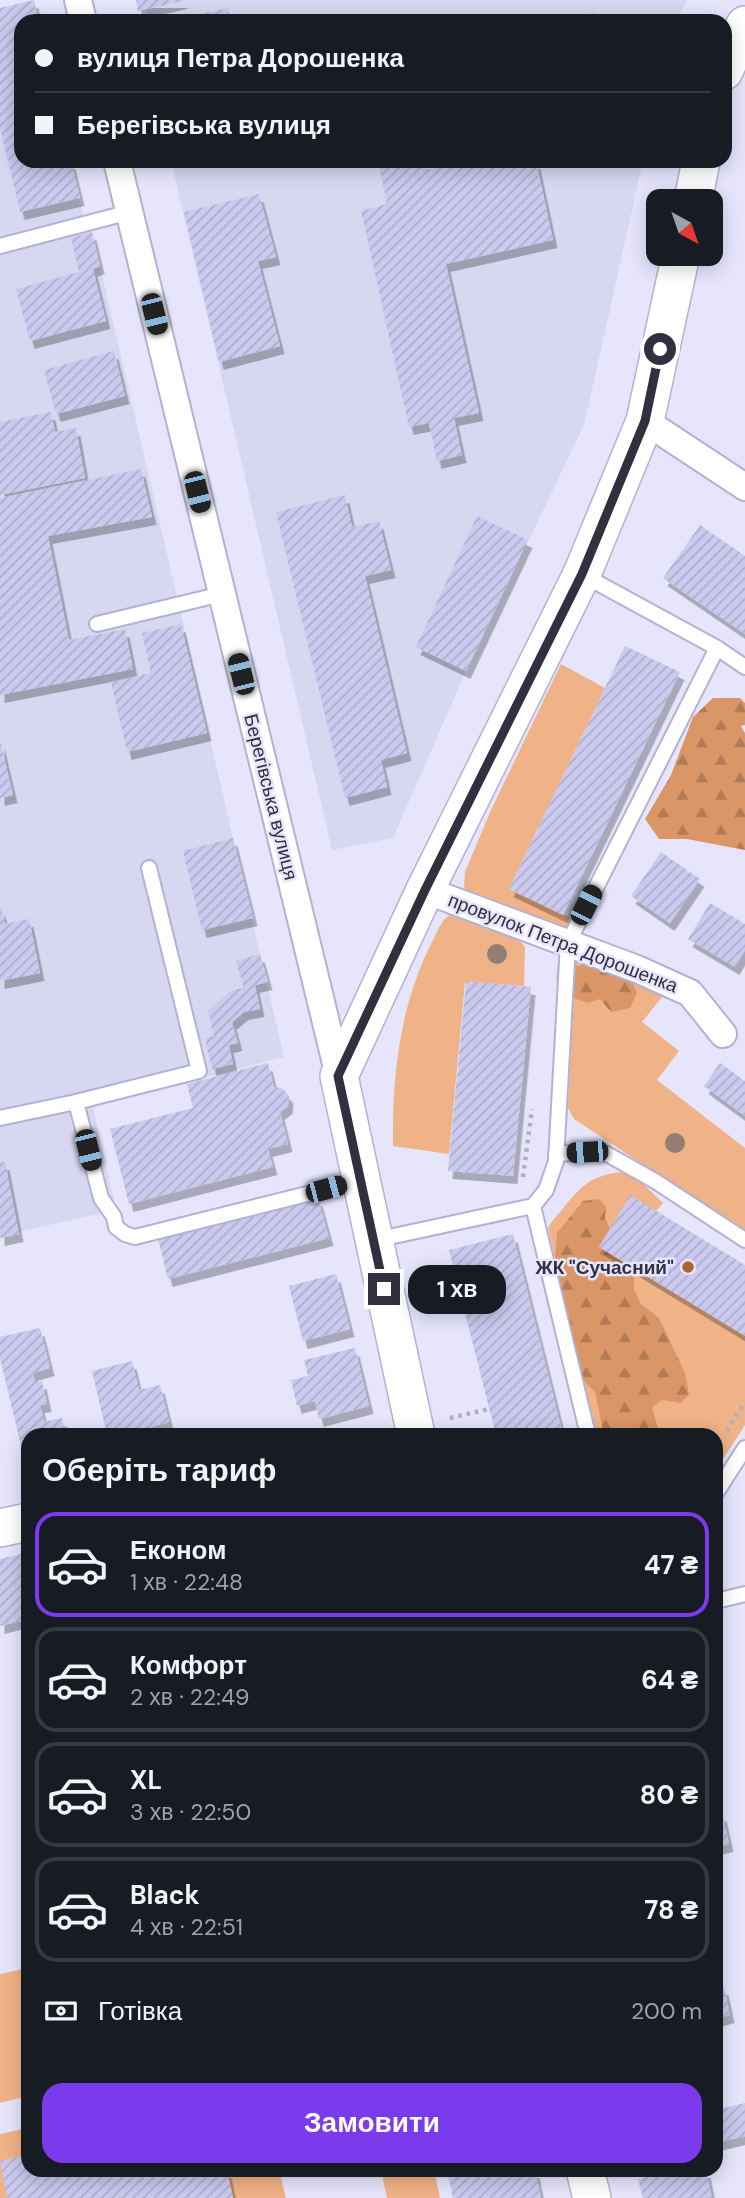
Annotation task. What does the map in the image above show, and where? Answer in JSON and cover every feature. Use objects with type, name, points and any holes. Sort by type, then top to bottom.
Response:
[{"type":"main road","points":[[732,54],[745,25]]},
{"type":"main road","points":[[695,189],[700,168]]},
{"type":"main road","points":[[338,1076],[425,890],[582,574],[645,421],[678,266]]},
{"type":"main road","name":"Берегівська вулиця","points":[[338,1076],[414,1428]]},
{"type":"main road","points":[[0,1528],[21,1524]]},
{"type":"main road","points":[[587,2177],[592,2198]]},
{"type":"street","name":"Берегівська вулиця","points":[[119,168],[338,1076]]},
{"type":"street","points":[[645,421],[745,487]]},
{"type":"street","name":"провулок Петра Дорошенка","points":[[425,890],[637,969],[690,993],[723,1034]]},
{"type":"lane","points":[[0,246],[130,212]]},
{"type":"lane","points":[[582,574],[717,648],[745,667]]},
{"type":"lane","points":[[97,624],[222,594]]},
{"type":"lane","points":[[374,1241],[533,1206],[546,1190],[556,1153],[568,943],[717,648]]},
{"type":"lane","points":[[0,1118],[199,1072],[149,868]]},
{"type":"lane","points":[[76,1102],[101,1198],[114,1217],[116,1227],[135,1237],[361,1180]]},
{"type":"lane","points":[[556,1153],[607,1154],[745,1240]]},
{"type":"lane","points":[[533,1206],[586,1428]]},
{"type":"lane","points":[[723,1482],[745,1448]]},
{"type":"lane","points":[[723,1599],[745,1594]]},
{"type":"path","points":[[723,1437],[745,1402]]},
{"type":"path","points":[[450,1418],[489,1409]]},
{"type":"shaded area","points":[[136,0],[687,0],[680,14],[147,14],[146,10],[138,11]]},
{"type":"shaded area","points":[[0,96],[14,139],[14,168],[73,168],[87,232],[92,232],[284,1057],[93,1107],[116,1210],[0,1236]]},
{"type":"shaded area","points":[[173,168],[641,168],[584,425],[466,671],[393,838],[332,850]]},
{"type":"shaded area","points":[[561,664],[605,688],[509,889],[585,924],[577,941],[468,895],[464,887],[465,872],[491,810]]},
{"type":"shaded area","points":[[452,914],[520,941],[525,947],[524,986],[465,982],[449,1154],[393,1146],[393,1119],[400,1039],[413,988],[439,928]]},
{"type":"shaded area","points":[[560,949],[666,992],[642,1022],[679,1051],[657,1080],[745,1148],[745,1232],[574,1119],[568,1108],[573,990],[556,980]]},
{"type":"shaded area","points":[[621,1172],[639,1180],[663,1203],[656,1211],[745,1336],[745,1425],[723,1459],[723,1428],[592,1428],[548,1228],[586,1184]]},
{"type":"shaded area","points":[[21,1970],[21,2098],[0,2103],[0,1974]]},
{"type":"shaded area","points":[[21,2130],[21,2177],[281,2177],[286,2198],[0,2198],[0,2134]]},
{"type":"shaded area","points":[[382,2177],[436,2177],[440,2198],[387,2198]]},
{"type":"green space","points":[[713,698],[740,698],[745,703],[745,725],[741,726],[745,733],[745,850],[687,839],[659,839],[645,819],[671,775],[693,717]]},
{"type":"green space","points":[[595,963],[630,976],[637,993],[630,1008],[611,1012],[600,999],[588,1003],[573,998],[563,984],[576,966]]},
{"type":"green space","points":[[599,1199],[606,1207],[605,1218],[610,1229],[599,1247],[634,1269],[634,1289],[641,1304],[659,1318],[685,1373],[689,1394],[681,1403],[662,1400],[652,1407],[658,1428],[603,1428],[595,1392],[581,1378],[555,1260],[557,1233],[583,1201]]},
{"type":"building","points":[[34,0],[37,14],[14,14],[14,168],[73,168],[80,198],[20,212],[0,128],[0,8]]},
{"type":"building","points":[[136,0],[183,0],[183,1],[138,11]]},
{"type":"building","points":[[228,8],[229,14],[200,14]]},
{"type":"building","points":[[380,168],[538,168],[553,240],[446,264],[479,413],[454,418],[462,455],[437,461],[429,423],[409,427],[361,211],[387,204]]},
{"type":"building","points":[[259,194],[276,257],[258,261],[280,346],[219,362],[184,212]]},
{"type":"building","points":[[92,232],[100,266],[93,269],[106,321],[30,341],[16,289],[79,272],[71,238]]},
{"type":"building","points":[[114,351],[125,396],[56,414],[44,370]]},
{"type":"building","points":[[51,412],[55,432],[76,428],[85,478],[0,495],[0,422]]},
{"type":"building","points":[[141,469],[152,517],[48,536],[69,640],[125,629],[133,669],[0,695],[0,498]]},
{"type":"building","points":[[345,495],[352,527],[379,521],[391,570],[365,576],[407,753],[381,760],[387,787],[345,798],[276,512]]},
{"type":"building","points":[[477,516],[528,540],[466,671],[416,647]]},
{"type":"building","points":[[700,525],[745,556],[745,634],[663,578]]},
{"type":"building","points":[[181,624],[207,733],[127,752],[111,682],[151,673],[142,633]]},
{"type":"building","points":[[625,646],[680,672],[563,915],[509,889]]},
{"type":"building","points":[[0,740],[13,795],[0,798]]},
{"type":"building","points":[[233,838],[253,918],[202,930],[183,851]]},
{"type":"building","points":[[661,852],[700,879],[670,923],[631,896]]},
{"type":"building","points":[[710,903],[745,924],[745,950],[735,967],[688,939]]},
{"type":"building","points":[[0,905],[5,924],[29,919],[40,973],[0,981]]},
{"type":"building","points":[[260,954],[268,982],[255,985],[260,1009],[244,1012],[232,1022],[238,1043],[229,1045],[233,1064],[212,1069],[205,1038],[214,1036],[208,1011],[232,990],[244,988],[236,961]]},
{"type":"building","points":[[466,981],[531,987],[513,1176],[448,1171]]},
{"type":"building","points":[[268,1063],[274,1087],[282,1088],[289,1096],[288,1106],[280,1112],[288,1144],[268,1149],[273,1167],[129,1204],[110,1129],[193,1108],[187,1084]]},
{"type":"building","points":[[720,1063],[745,1081],[745,1116],[704,1086]]},
{"type":"building","points":[[5,1162],[19,1234],[0,1238],[0,1163]]},
{"type":"building","name":"ЖК \"Сучасний\"","points":[[630,1195],[745,1265],[745,1336],[599,1247]]},
{"type":"building","points":[[318,1198],[329,1238],[168,1279],[158,1239]]},
{"type":"building","points":[[513,1234],[561,1428],[494,1428],[449,1250]]},
{"type":"building","points":[[336,1274],[350,1329],[303,1341],[289,1286]]},
{"type":"building","points":[[40,1328],[50,1368],[33,1373],[35,1383],[42,1381],[47,1404],[40,1405],[44,1422],[62,1418],[64,1428],[21,1428],[21,1446],[0,1358],[0,1337]]},
{"type":"building","points":[[355,1348],[369,1406],[319,1419],[315,1401],[297,1406],[291,1380],[308,1376],[304,1360]]},
{"type":"building","points":[[132,1361],[139,1390],[160,1385],[169,1422],[148,1428],[105,1428],[92,1371]]},
{"type":"building","points":[[21,1554],[21,1621],[0,1626],[0,1559]]},
{"type":"building","points":[[723,1817],[729,1844],[723,1845]]},
{"type":"building","points":[[723,1987],[730,2015],[723,2017]]},
{"type":"building","points":[[745,2103],[745,2136],[723,2141],[723,2108]]},
{"type":"building","points":[[21,2156],[21,2177],[228,2177],[233,2198],[7,2198],[0,2161]]},
{"type":"building","points":[[448,2177],[536,2177],[541,2198],[453,2198]]},
{"type":"building","points":[[708,2177],[712,2198],[643,2198],[638,2179]]},
{"type":"place","name":"ЖК \"Сучасний\"","points":[[688,1267]]},
{"type":"route","points":[[384,1289],[338,1076],[425,890],[582,574],[645,421],[660,349]]}]
